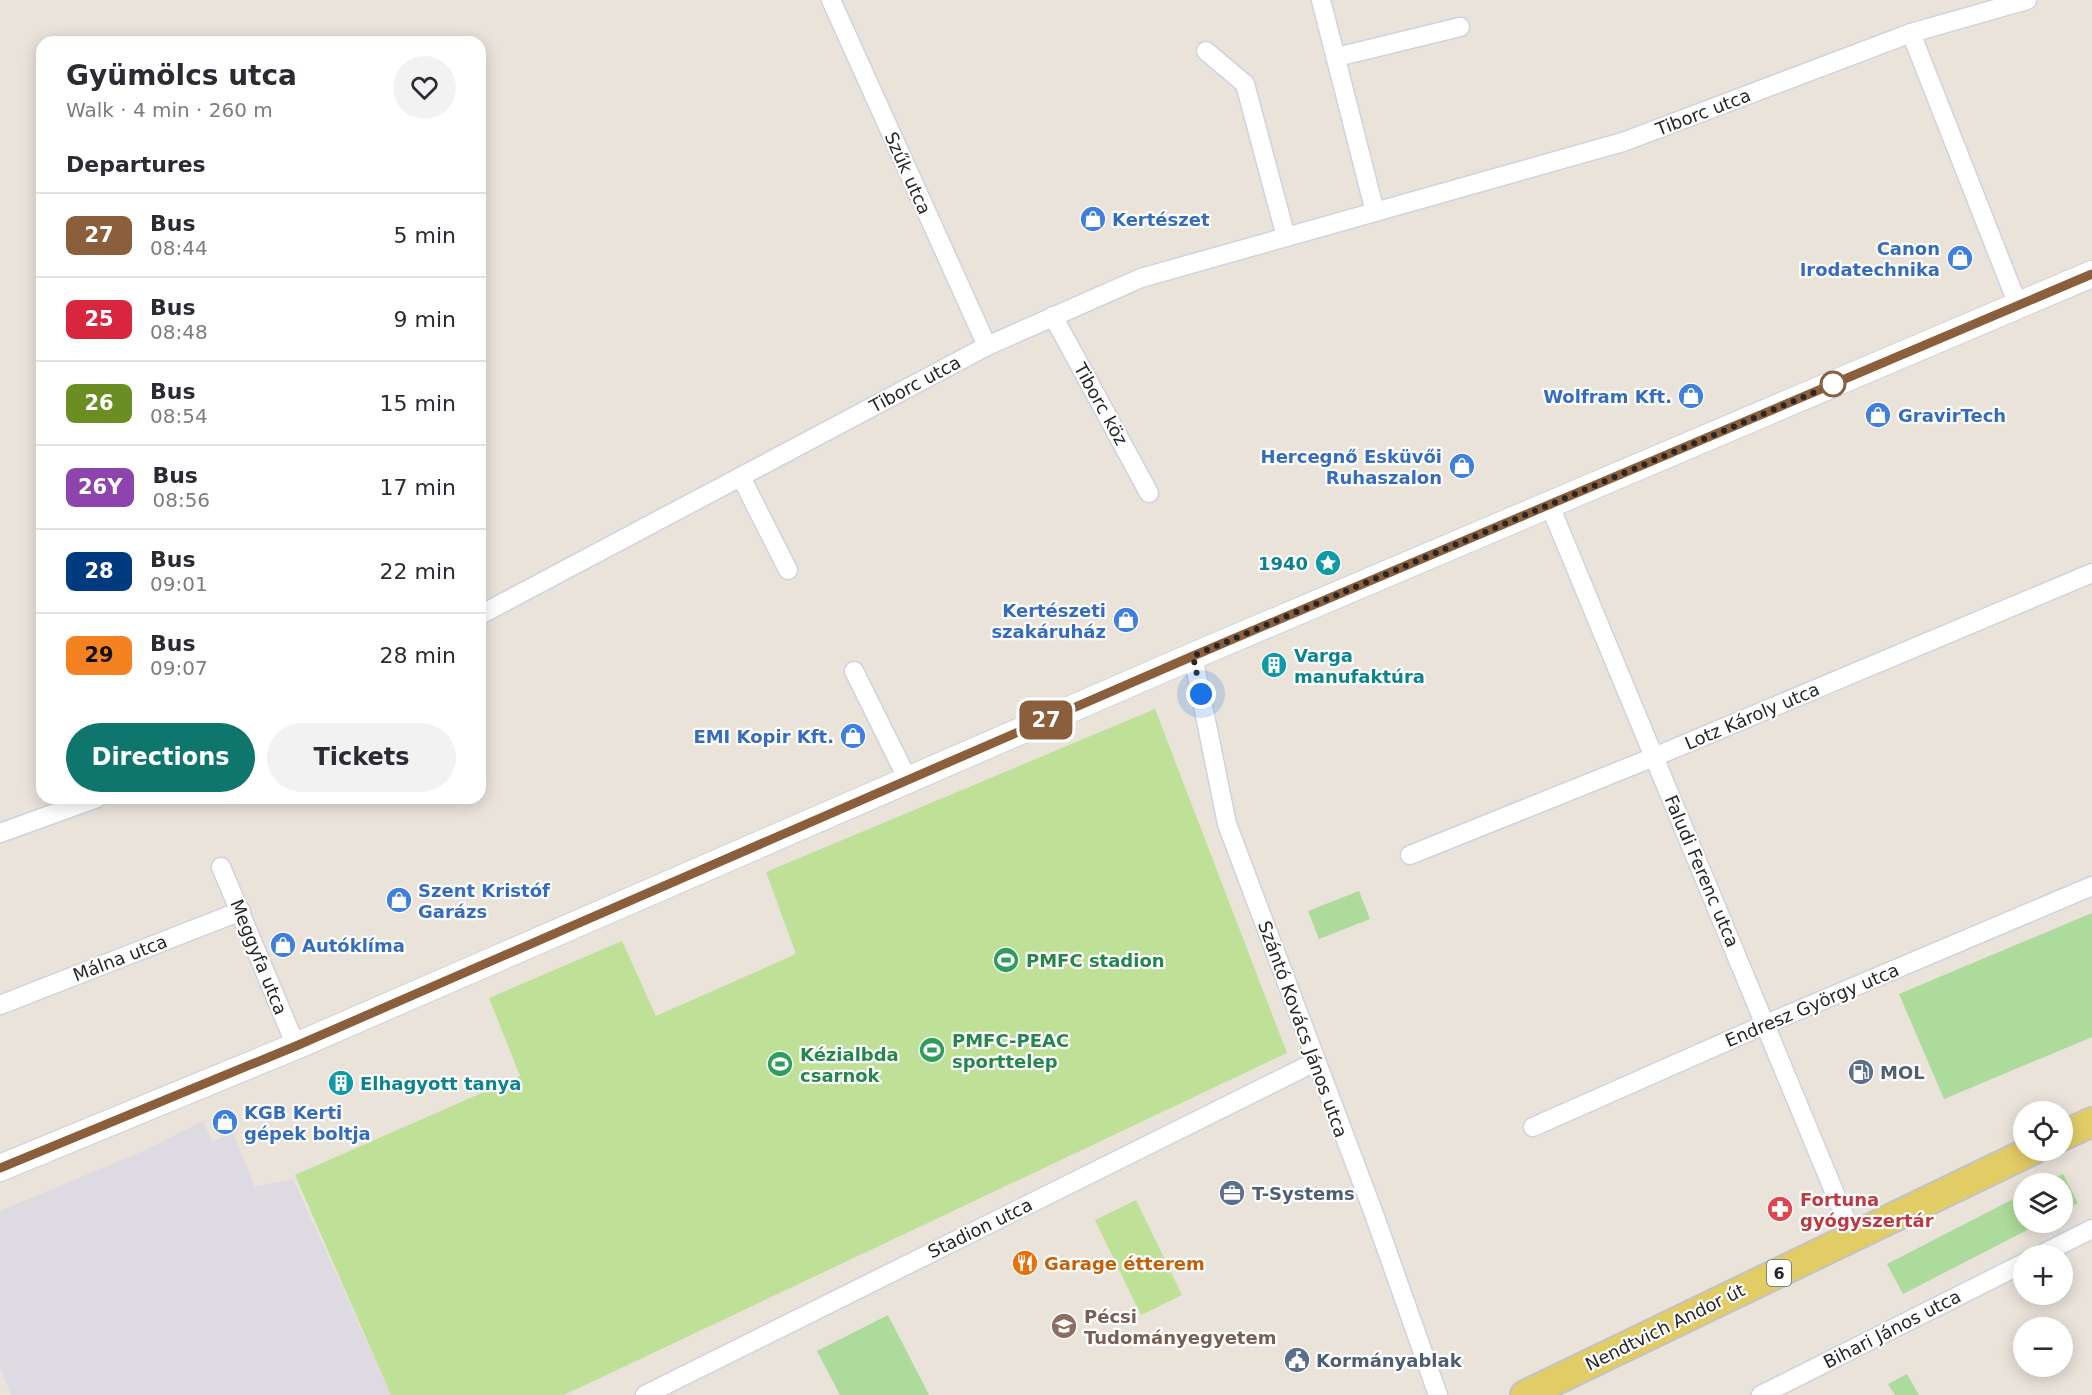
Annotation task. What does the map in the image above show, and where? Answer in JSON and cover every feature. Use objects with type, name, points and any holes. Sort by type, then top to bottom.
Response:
[{"type":"main road","points":[[2073,1131],[2092,1122]]},
{"type":"main road","name":"Nendtvich Andor út","points":[[1525,1395],[2013,1160]]},
{"type":"street","name":"Szűk utca","points":[[831,0],[987,346]]},
{"type":"street","points":[[1321,0],[1375,212]]},
{"type":"street","name":"Tiborc utca","points":[[486,612],[987,346],[1141,278],[1623,142],[1911,33],[2027,0]]},
{"type":"street","points":[[1337,57],[1460,27]]},
{"type":"street","points":[[1911,33],[2018,305]]},
{"type":"street","points":[[1206,51],[1245,84],[1286,237]]},
{"type":"street","points":[[0,1168],[296,1046],[1193,656],[2092,274]]},
{"type":"street","name":"Tiborc köz","points":[[1053,316],[1149,493]]},
{"type":"street","points":[[741,477],[788,570]]},
{"type":"street","name":"Faludi Ferenc utca","points":[[1550,506],[1766,1024],[1852,1237]]},
{"type":"street","name":"Lotz Károly utca","points":[[1410,855],[1654,757],[2092,573]]},
{"type":"street","name":"Szántó Kovács János utca","points":[[1193,656],[1227,824],[1374,1214],[1438,1395]]},
{"type":"street","points":[[854,671],[908,780]]},
{"type":"street","points":[[0,833],[80,804]]},
{"type":"street","name":"Meggyfa utca","points":[[221,867],[296,1046]]},
{"type":"street","name":"Endresz György utca","points":[[1533,1127],[1766,1024],[2092,886]]},
{"type":"street","name":"Málna utca","points":[[0,1005],[241,911]]},
{"type":"street","name":"Stadion utca","points":[[645,1395],[681,1387],[1315,1062]]},
{"type":"street","points":[[2061,1245],[2091,1231]]},
{"type":"street","name":"Bihari János utca","points":[[1761,1395],[2013,1269]]},
{"type":"shaded area","points":[[203,1121],[212,1142],[233,1133],[255,1187],[293,1179],[391,1395],[11,1395],[0,1368],[0,1211],[148,1149]]},
{"type":"green space","name":"PMFC-PEAC sporttelep","points":[[1155,709],[1287,1053],[564,1395],[391,1395],[295,1175],[520,1076],[489,998],[622,941],[656,1016],[796,954],[766,872]]},
{"type":"green space","points":[[1359,891],[1370,919],[1319,939],[1308,911]]},
{"type":"green space","points":[[2092,913],[2092,1037],[1944,1099],[1899,994]]},
{"type":"green space","points":[[2073,1193],[2078,1203],[2073,1206]]},
{"type":"green space","points":[[2013,1199],[2013,1233],[2022,1233],[1903,1294],[1887,1264]]},
{"type":"green space","points":[[1136,1200],[1182,1295],[1141,1315],[1095,1220]]},
{"type":"green space","points":[[888,1315],[929,1395],[840,1395],[817,1351]]},
{"type":"green space","points":[[1907,1374],[1919,1395],[1895,1395],[1888,1384]]},
{"type":"bus line","name":"27","points":[[0,1168],[296,1046],[1193,656],[1577,495],[2092,274]]},
{"type":"place","name":"Kertészet","points":[[1093,219]]},
{"type":"place","name":"Canon Irodatechnika","points":[[1960,258]]},
{"type":"place","name":"Wolfram Kft.","points":[[1691,396]]},
{"type":"place","name":"GravirTech","points":[[1878,415]]},
{"type":"place","name":"Hercegnő Esküvői Ruhaszalon","points":[[1462,466]]},
{"type":"place","name":"1940","points":[[1328,563]]},
{"type":"place","name":"Kertészeti szakáruház","points":[[1126,620]]},
{"type":"place","name":"Varga manufaktúra","points":[[1274,665]]},
{"type":"place","name":"EMI Kopir Kft.","points":[[853,736]]},
{"type":"place","name":"Szent Kristóf Garázs","points":[[399,900]]},
{"type":"place","name":"Autóklíma","points":[[283,945]]},
{"type":"place","name":"PMFC stadion","points":[[1006,960]]},
{"type":"place","name":"PMFC-PEAC sporttelep","points":[[932,1050]]},
{"type":"place","name":"Kézialbda csarnok","points":[[780,1064]]},
{"type":"place","name":"MOL","points":[[1861,1072]]},
{"type":"place","name":"Elhagyott tanya","points":[[341,1083]]},
{"type":"place","name":"KGB Kerti gépek boltja","points":[[225,1122]]},
{"type":"place","name":"T-Systems","points":[[1232,1193]]},
{"type":"place","name":"Fortuna gyógyszertár","points":[[1780,1209]]},
{"type":"place","name":"Garage étterem","points":[[1025,1263]]},
{"type":"place","name":"Pécsi Tudományegyetem","points":[[1064,1326]]},
{"type":"place","name":"Kormányablak","points":[[1297,1360]]},
{"type":"route","points":[[1201,694],[1193,656],[1577,495],[1841,381],[1833,384]]}]
